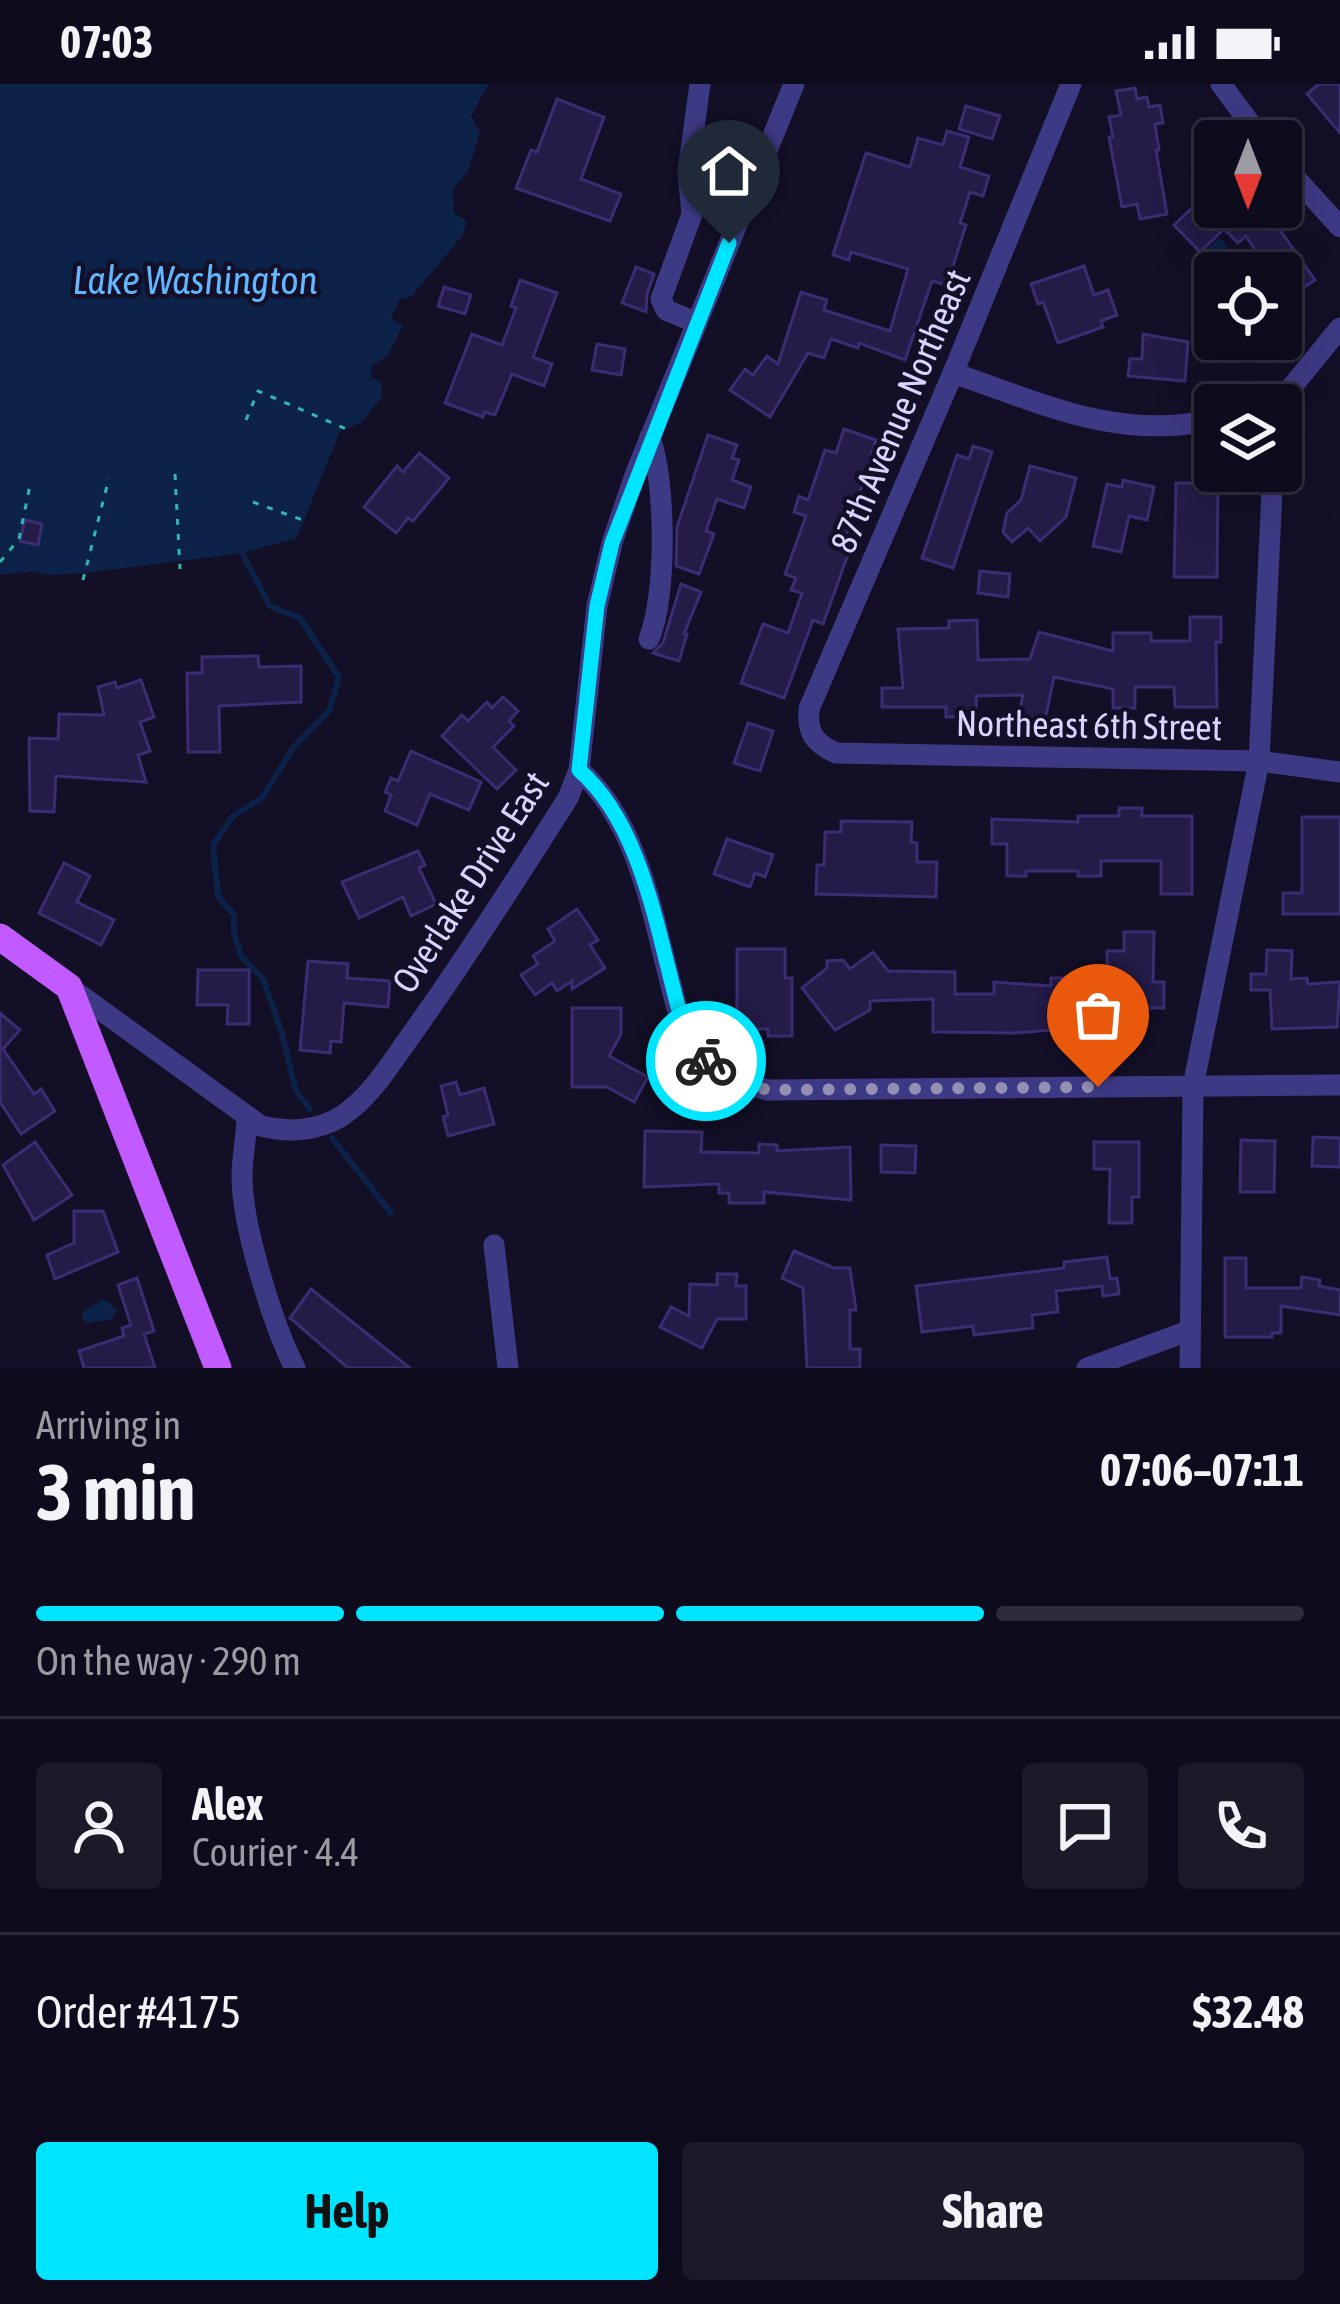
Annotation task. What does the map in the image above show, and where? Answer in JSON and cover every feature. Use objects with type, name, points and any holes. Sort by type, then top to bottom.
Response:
[{"type":"main road","points":[[0,937],[68,987],[218,1368]]},
{"type":"street","points":[[697,322],[666,310],[661,299],[692,214],[688,172],[700,84]]},
{"type":"street","name":"Overlake Drive East","points":[[68,987],[247,1120],[275,1130],[315,1128],[340,1118],[361,1100],[455,974],[568,798],[579,770],[597,606],[612,543],[650,437],[794,84]]},
{"type":"street","name":"87th Avenue Northeast","points":[[836,754],[813,739],[809,709],[1071,84]]},
{"type":"street","points":[[1221,84],[1248,120]]},
{"type":"street","points":[[1302,185],[1340,227]]},
{"type":"street","points":[[1291,384],[1340,328]]},
{"type":"street","points":[[953,373],[1118,425],[1150,429],[1194,422]]},
{"type":"street","points":[[650,437],[659,467],[661,520],[659,609],[650,639]]},
{"type":"street","points":[[1190,1368],[1193,1086],[1259,760],[1272,492]]},
{"type":"street","name":"Northeast 6th Street","points":[[836,754],[1259,760],[1340,772]]},
{"type":"street","points":[[579,770],[604,792],[629,842],[685,1031],[694,1049],[726,1075],[768,1090],[1340,1085]]},
{"type":"street","points":[[97,1059],[130,1030]]},
{"type":"street","points":[[247,1120],[242,1180],[252,1237],[282,1342],[295,1368]]},
{"type":"street","points":[[494,1245],[508,1368]]},
{"type":"street","points":[[1087,1368],[1188,1331]]},
{"type":"path","points":[[246,420],[258,391],[351,431]]},
{"type":"path","points":[[175,474],[180,569]]},
{"type":"path","points":[[83,580],[109,478]]},
{"type":"path","points":[[0,562],[20,539],[31,480]]},
{"type":"path","points":[[254,502],[308,522]]},
{"type":"water","name":"Lake Washington","points":[[0,84],[489,84],[471,116],[480,133],[468,171],[453,190],[454,213],[467,222],[462,236],[411,297],[400,299],[391,318],[403,326],[387,357],[372,365],[371,377],[382,383],[382,397],[361,423],[340,431],[297,538],[243,553],[77,574],[0,575]]},
{"type":"water","points":[[1219,237],[1230,250],[1228,252],[1205,252]]},
{"type":"water","points":[[104,1299],[117,1310],[112,1320],[85,1323],[81,1313]]},
{"type":"building","points":[[1319,84],[1340,84],[1340,133],[1307,94]]},
{"type":"building","points":[[1135,88],[1137,99],[1147,97],[1149,107],[1160,105],[1163,123],[1155,124],[1156,150],[1167,214],[1140,219],[1137,204],[1122,207],[1109,137],[1113,137],[1109,117],[1121,115],[1116,91]]},
{"type":"building","points":[[557,99],[604,117],[581,179],[621,194],[610,221],[516,188],[531,150],[537,152]]},
{"type":"building","points":[[966,106],[1000,116],[992,139],[959,129]]},
{"type":"building","points":[[947,131],[969,137],[960,167],[989,176],[983,196],[970,192],[960,223],[966,225],[947,285],[932,281],[905,360],[859,343],[858,348],[831,339],[824,358],[808,353],[770,417],[730,390],[745,369],[753,375],[767,356],[778,364],[801,292],[827,300],[824,310],[890,331],[908,269],[851,252],[849,260],[833,255],[866,153],[910,167],[918,138],[943,145]]},
{"type":"building","points":[[1194,206],[1194,228],[1279,228],[1295,252],[1256,252],[1246,236],[1238,243],[1224,229],[1200,252],[1174,225]]},
{"type":"building","points":[[1302,261],[1315,280],[1302,288]]},
{"type":"building","points":[[1084,266],[1094,295],[1108,290],[1117,315],[1101,321],[1103,327],[1058,343],[1031,284]]},
{"type":"building","points":[[636,267],[654,274],[646,312],[622,303]]},
{"type":"building","points":[[520,280],[557,293],[533,357],[552,364],[544,386],[512,374],[495,415],[485,412],[483,417],[445,403],[472,334],[502,345],[516,308],[511,306]]},
{"type":"building","points":[[444,287],[471,295],[465,314],[438,306]]},
{"type":"building","points":[[1143,334],[1188,342],[1185,381],[1128,376],[1130,359],[1142,359]]},
{"type":"building","points":[[597,344],[625,349],[621,375],[592,370]]},
{"type":"building","points":[[844,429],[876,440],[843,547],[850,549],[823,624],[813,620],[784,698],[741,683],[763,624],[788,633],[802,593],[791,590],[796,578],[785,574],[806,516],[794,512],[799,496],[808,500],[825,450],[836,453]]},
{"type":"building","points":[[708,435],[737,445],[732,458],[739,460],[732,480],[751,487],[744,508],[717,499],[706,531],[714,534],[699,574],[676,566],[677,527]]},
{"type":"building","points":[[973,446],[992,452],[953,568],[922,558],[957,455],[969,459]]},
{"type":"building","points":[[419,453],[449,478],[413,521],[408,518],[396,533],[364,507],[397,466],[403,472]]},
{"type":"building","points":[[1030,466],[1076,478],[1066,517],[1040,541],[1028,528],[1012,542],[1003,532],[1007,513],[1021,500]]},
{"type":"building","points":[[1123,480],[1154,487],[1147,520],[1129,516],[1121,552],[1093,546],[1107,484],[1122,487]]},
{"type":"building","points":[[1176,483],[1194,483],[1194,492],[1218,492],[1217,577],[1174,577]]},
{"type":"building","points":[[25,520],[42,524],[38,545],[20,541]]},
{"type":"building","points":[[980,571],[1010,574],[1008,597],[978,593]]},
{"type":"building","points":[[681,584],[701,592],[679,661],[653,653],[663,643]]},
{"type":"building","points":[[1190,617],[1221,617],[1221,642],[1216,642],[1217,707],[1175,707],[1174,687],[1135,687],[1135,708],[1113,708],[1113,689],[1054,677],[1045,720],[1019,714],[1023,695],[976,696],[977,717],[946,717],[946,707],[882,707],[882,688],[903,688],[898,629],[949,628],[949,621],[977,620],[978,660],[1030,659],[1039,632],[1113,651],[1113,633],[1151,633],[1151,641],[1190,641]]},
{"type":"building","points":[[258,656],[259,667],[301,666],[301,702],[219,706],[220,752],[188,752],[187,673],[202,673],[202,657]]},
{"type":"building","points":[[141,680],[154,717],[140,722],[150,751],[138,755],[146,782],[56,776],[54,812],[30,811],[29,738],[58,739],[59,714],[104,715],[98,687],[115,682],[117,688]]},
{"type":"building","points":[[503,697],[518,711],[509,721],[514,726],[493,747],[516,770],[497,789],[442,736],[462,715],[468,721],[487,702],[492,708]]},
{"type":"building","points":[[748,723],[773,731],[760,771],[734,763]]},
{"type":"building","points":[[411,751],[481,782],[469,810],[430,794],[417,825],[385,811],[391,778],[398,781]]},
{"type":"building","points":[[1119,808],[1142,808],[1142,816],[1192,816],[1192,894],[1161,894],[1161,861],[1101,861],[1101,876],[1026,871],[1026,876],[1007,876],[1007,844],[992,844],[992,819],[1078,822],[1078,816],[1119,816]]},
{"type":"building","points":[[1302,817],[1340,817],[1340,914],[1283,914],[1283,893],[1302,893]]},
{"type":"building","points":[[841,821],[912,822],[917,862],[937,862],[936,897],[816,894],[817,865],[824,865],[825,832],[841,832]]},
{"type":"building","points":[[727,839],[773,855],[765,877],[755,873],[750,887],[714,874]]},
{"type":"building","points":[[418,851],[425,865],[419,868],[436,904],[411,916],[403,897],[359,918],[342,882]]},
{"type":"building","points":[[64,863],[90,876],[77,902],[114,920],[101,945],[39,913]]},
{"type":"building","points":[[577,909],[598,940],[590,945],[605,968],[572,989],[572,981],[557,991],[552,983],[535,995],[521,975],[538,964],[533,956],[555,941],[548,929]]},
{"type":"building","points":[[1124,932],[1154,932],[1153,982],[1164,982],[1164,1008],[1145,1008],[1145,1030],[1119,1030],[1119,1024],[1016,1033],[933,1032],[933,999],[870,1001],[870,1010],[835,1030],[802,988],[827,968],[827,961],[843,960],[850,969],[873,952],[888,971],[955,972],[955,994],[994,994],[994,982],[1051,986],[1051,978],[1107,978],[1107,951],[1124,951]]},
{"type":"building","points":[[737,949],[785,949],[785,978],[792,978],[792,1036],[768,1036],[768,1029],[737,1029]]},
{"type":"building","points":[[1267,950],[1292,951],[1291,979],[1307,978],[1308,984],[1340,982],[1337,1027],[1272,1029],[1270,990],[1251,990],[1251,974],[1266,974]]},
{"type":"building","points":[[308,961],[348,964],[347,978],[390,981],[388,1007],[344,1003],[341,1042],[331,1041],[330,1053],[300,1050]]},
{"type":"building","points":[[198,970],[249,970],[249,1024],[227,1024],[228,1005],[197,1005]]},
{"type":"building","points":[[572,1008],[621,1008],[621,1034],[609,1056],[648,1077],[634,1102],[607,1087],[572,1087]]},
{"type":"building","points":[[0,1013],[20,1030],[3,1049],[34,1094],[41,1089],[55,1111],[21,1134],[0,1102]]},
{"type":"building","points":[[456,1082],[460,1095],[484,1088],[494,1124],[448,1136],[441,1086]]},
{"type":"building","points":[[645,1131],[702,1132],[701,1152],[759,1153],[759,1144],[777,1145],[777,1151],[850,1147],[851,1200],[764,1192],[764,1203],[729,1203],[729,1193],[719,1193],[719,1184],[644,1187]]},
{"type":"building","points":[[1313,1137],[1340,1138],[1340,1167],[1312,1166]]},
{"type":"building","points":[[1241,1140],[1275,1141],[1274,1192],[1240,1192]]},
{"type":"building","points":[[35,1142],[72,1195],[34,1220],[3,1165]]},
{"type":"building","points":[[1094,1142],[1139,1142],[1139,1197],[1132,1197],[1132,1223],[1109,1223],[1110,1169],[1094,1169]]},
{"type":"building","points":[[881,1145],[916,1146],[915,1173],[881,1172]]},
{"type":"building","points":[[74,1211],[103,1211],[118,1252],[55,1279],[47,1255],[74,1243]]},
{"type":"building","points":[[794,1251],[834,1268],[850,1268],[856,1310],[850,1310],[850,1349],[860,1349],[860,1368],[807,1368],[803,1288],[782,1278]]},
{"type":"building","points":[[1107,1257],[1110,1279],[1117,1278],[1119,1294],[1103,1296],[1102,1286],[1056,1291],[1058,1312],[1032,1315],[1033,1328],[974,1335],[973,1326],[922,1332],[916,1286],[1064,1268],[1064,1262]]},
{"type":"building","points":[[1225,1258],[1246,1258],[1246,1288],[1301,1288],[1302,1277],[1320,1280],[1319,1286],[1340,1290],[1340,1315],[1281,1306],[1281,1333],[1225,1337]]},
{"type":"building","points":[[717,1274],[737,1274],[736,1286],[746,1286],[746,1319],[717,1319],[702,1348],[660,1327],[671,1307],[689,1316],[690,1284],[717,1285]]},
{"type":"building","points":[[137,1278],[154,1331],[144,1334],[155,1368],[84,1368],[79,1351],[124,1336],[122,1328],[131,1325],[118,1285]]},
{"type":"building","points":[[311,1289],[410,1368],[348,1368],[290,1318]]},
{"type":"waterway","points":[[240,549],[270,606],[300,618],[339,677],[329,711],[293,748],[262,798],[233,816],[213,845],[218,896],[234,915],[241,956],[263,979],[296,1091],[310,1109]]},
{"type":"waterway","points":[[332,1138],[391,1213]]},
{"type":"way so far","points":[[706,1061],[726,1075],[768,1090],[1098,1087]]},
{"type":"route","points":[[706,1061],[685,1031],[629,842],[604,792],[579,770],[597,606],[612,543],[729,243]]}]
